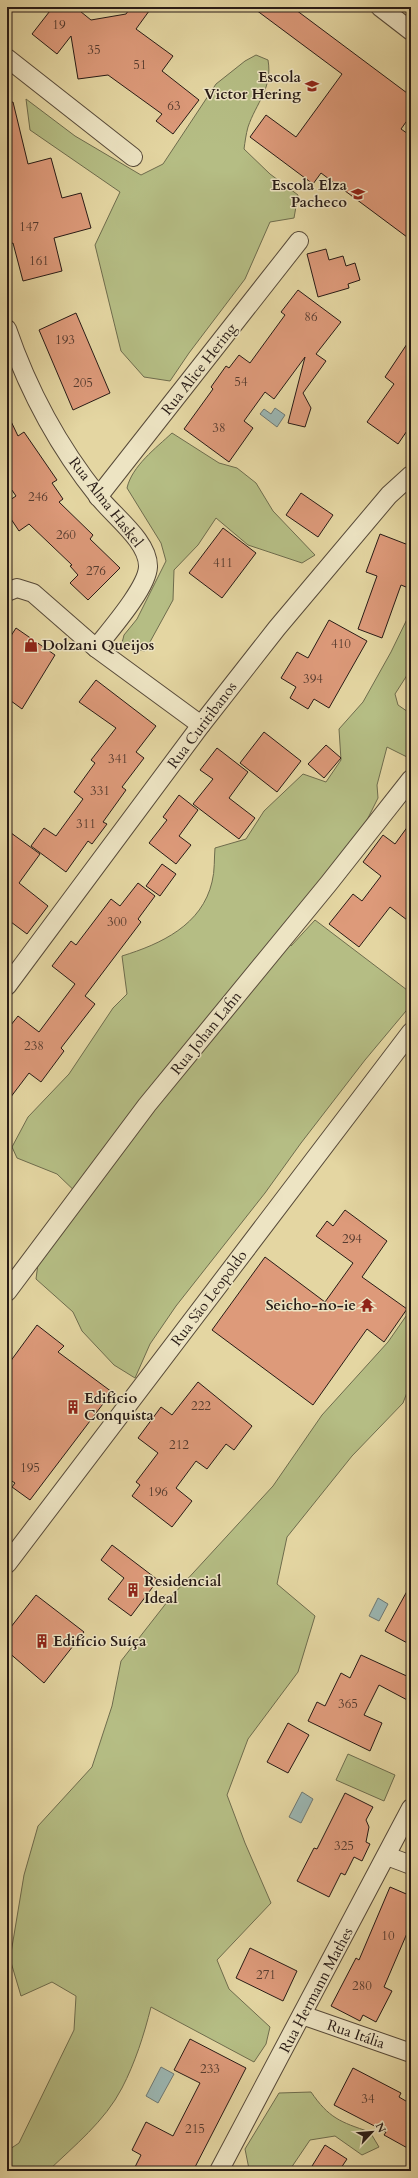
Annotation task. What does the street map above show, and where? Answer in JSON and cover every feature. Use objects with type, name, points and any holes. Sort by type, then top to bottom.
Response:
[{"type":"street","points":[[380,7],[411,31]]},
{"type":"street","points":[[7,58],[133,157]]},
{"type":"street","name":"Rua Alice Hering","points":[[98,497],[299,241]]},
{"type":"street","name":"Rua Alma Haskel","points":[[7,329],[30,386],[50,427],[98,497],[130,531],[145,552],[148,567],[140,589],[96,648]]},
{"type":"street","name":"Rua Curitibanos","points":[[7,986],[201,725],[277,628],[389,495],[411,475]]},
{"type":"street","points":[[7,592],[17,588],[33,593],[96,648],[201,725]]},
{"type":"street","name":"Rua Johan Lafin","points":[[7,1292],[147,1105],[329,883],[411,779]]},
{"type":"street","name":"Rua São Leopoldo","points":[[7,1564],[411,1032]]},
{"type":"street","name":"Rua Hermann Mathes","points":[[223,2169],[411,1808]]},
{"type":"street","points":[[387,1856],[411,1865]]},
{"type":"street","name":"Rua Itália","points":[[302,2015],[411,2053]]},
{"type":"green space","points":[[256,55],[268,60],[268,79],[263,95],[251,118],[244,149],[270,174],[298,195],[294,218],[270,222],[245,279],[189,353],[170,381],[144,377],[121,351],[95,245],[120,192],[30,130],[26,99],[75,136],[141,175],[163,164],[216,84],[245,61]]},
{"type":"green space","points":[[172,433],[219,463],[237,468],[256,483],[273,511],[315,555],[302,563],[248,545],[216,518],[198,545],[174,570],[173,600],[145,651],[121,647],[124,635],[137,619],[166,561],[161,543],[127,488],[139,465]]},
{"type":"green space","points":[[411,611],[411,669],[395,694],[398,705],[411,714],[411,759],[387,747],[377,785],[378,798],[360,834],[286,924],[291,946],[315,920],[411,993],[411,1005],[365,1060],[301,1143],[265,1193],[176,1306],[150,1344],[135,1378],[114,1365],[82,1331],[73,1312],[36,1279],[39,1256],[82,1198],[57,1174],[17,1158],[12,1147],[28,1117],[69,1074],[113,1008],[127,994],[122,956],[165,939],[178,931],[199,910],[207,897],[212,882],[215,848],[246,839],[264,811],[303,774],[326,782],[341,760],[339,729],[363,702],[391,652]]},
{"type":"green space","points":[[411,1309],[411,1382],[403,1403],[352,1456],[287,1537],[277,1584],[315,1616],[298,1672],[248,1739],[227,1795],[245,1843],[271,1903],[217,1960],[229,1989],[270,2027],[266,2044],[254,2062],[151,2007],[139,2049],[127,2078],[115,2100],[98,2122],[48,2171],[7,2171],[7,2151],[19,2143],[74,2030],[76,1996],[52,1982],[21,1996],[10,1959],[24,1875],[38,1826],[92,1767],[112,1706],[121,1661],[171,1597],[273,1486],[322,1415],[388,1342]]},
{"type":"green space","points":[[348,1754],[395,1775],[384,1801],[336,1780]]},
{"type":"green space","points":[[311,2092],[317,2101],[336,2118],[370,2132],[379,2147],[362,2155],[335,2136],[310,2140],[289,2171],[251,2171],[249,2169],[245,2149],[279,2093]]},
{"type":"water","points":[[275,408],[285,415],[277,427],[260,414],[264,409],[271,414]]},
{"type":"water","points":[[378,1598],[388,1604],[379,1621],[369,1616]]},
{"type":"water","points":[[302,1792],[313,1799],[301,1823],[289,1817]]},
{"type":"water","points":[[161,2067],[174,2074],[158,2103],[146,2096]]},
{"type":"building","points":[[53,7],[75,7],[91,20],[126,14],[131,7],[152,7],[136,29],[173,56],[162,71],[199,100],[173,134],[156,121],[162,114],[108,75],[78,79],[71,36],[57,54],[32,34]]},
{"type":"building","points":[[252,7],[292,7],[411,96],[411,115],[401,129],[411,136],[411,240],[321,173],[313,184],[250,137],[266,115],[296,137],[342,74]]},
{"type":"building","points":[[13,102],[28,164],[51,158],[62,198],[81,193],[91,228],[54,238],[62,271],[23,281],[13,243],[7,245],[7,103]]},
{"type":"building","points":[[326,249],[329,260],[343,256],[346,266],[355,263],[360,280],[348,284],[349,288],[318,297],[307,254]]},
{"type":"building","points":[[298,290],[341,322],[316,354],[326,361],[303,393],[311,408],[305,427],[288,423],[305,357],[274,399],[265,392],[244,421],[253,428],[229,462],[184,429],[213,389],[211,387],[226,366],[229,368],[239,355],[250,363],[285,315],[281,312]]},
{"type":"building","points":[[76,313],[110,393],[73,410],[39,330]]},
{"type":"building","points":[[411,338],[411,425],[398,444],[367,422],[394,384],[385,377]]},
{"type":"building","points":[[7,413],[18,436],[24,432],[57,480],[52,483],[63,499],[59,502],[93,535],[90,539],[120,568],[88,600],[70,583],[78,575],[70,566],[72,565],[29,524],[19,531],[7,513],[7,502],[16,496],[7,483]]},
{"type":"building","points":[[301,493],[333,515],[318,537],[286,515]]},
{"type":"building","points":[[223,528],[256,553],[222,598],[189,573]]},
{"type":"building","points":[[380,534],[411,546],[411,589],[401,585],[382,638],[358,629],[377,576],[366,572]]},
{"type":"building","points":[[329,620],[367,641],[329,708],[314,699],[308,709],[290,698],[296,687],[281,678],[297,652],[308,658]]},
{"type":"building","points":[[16,628],[55,655],[22,709],[7,698],[7,642]]},
{"type":"building","points":[[96,680],[156,726],[136,752],[144,758],[122,787],[126,790],[103,822],[107,824],[92,844],[88,841],[66,872],[31,846],[44,828],[56,836],[83,799],[74,792],[95,763],[91,760],[116,728],[79,702]]},
{"type":"building","points":[[264,732],[301,761],[277,792],[240,763]]},
{"type":"building","points":[[326,745],[341,758],[324,778],[308,764]]},
{"type":"building","points":[[217,748],[248,772],[229,798],[255,818],[239,839],[193,804],[213,779],[200,770]]},
{"type":"building","points":[[179,795],[198,810],[179,836],[191,845],[176,864],[149,843],[167,820],[163,817]]},
{"type":"building","points":[[411,822],[411,923],[390,907],[359,947],[329,924],[353,894],[362,901],[381,876],[363,862],[383,835],[395,844]]},
{"type":"building","points":[[7,830],[40,854],[19,883],[48,906],[27,934],[7,919]]},
{"type":"building","points":[[162,864],[176,874],[160,896],[146,886]]},
{"type":"building","points":[[138,883],[155,896],[138,919],[141,922],[85,996],[95,1004],[61,1048],[64,1051],[41,1082],[29,1073],[7,1102],[7,1030],[18,1016],[39,1032],[75,984],[52,966],[71,941],[76,945],[111,899],[120,906]]},
{"type":"building","points":[[345,1210],[387,1241],[362,1277],[407,1309],[384,1342],[367,1329],[313,1405],[212,1330],[265,1257],[325,1302],[353,1263],[316,1236],[327,1221],[333,1226]]},
{"type":"building","points":[[37,1325],[64,1346],[58,1352],[112,1392],[30,1500],[12,1487],[15,1483],[7,1478],[7,1366]]},
{"type":"building","points":[[198,1382],[252,1426],[234,1450],[226,1444],[207,1469],[196,1461],[176,1488],[192,1501],[172,1527],[132,1496],[140,1485],[136,1482],[158,1453],[138,1438],[161,1407],[172,1415]]},
{"type":"building","name":"Residencial Ideal","points":[[112,1545],[158,1580],[131,1616],[108,1599],[124,1578],[101,1560]]},
{"type":"building","points":[[411,1584],[411,1645],[385,1631]]},
{"type":"building","name":"Edifício Suíça","points":[[36,1595],[84,1632],[44,1683],[7,1651],[7,1632]]},
{"type":"building","points":[[361,1655],[411,1678],[411,1702],[379,1685],[364,1715],[382,1723],[370,1751],[308,1721],[317,1702],[325,1706],[341,1673],[350,1678]]},
{"type":"building","points":[[288,1723],[309,1735],[288,1773],[267,1762]]},
{"type":"building","points":[[345,1793],[373,1807],[366,1820],[369,1827],[366,1842],[370,1844],[362,1861],[354,1857],[345,1875],[341,1873],[329,1897],[297,1881],[314,1848],[317,1849]]},
{"type":"building","points":[[390,1887],[411,1896],[411,1924],[384,1987],[392,1991],[376,2022],[363,2015],[360,2021],[331,2006],[356,1958],[359,1960]]},
{"type":"building","points":[[250,1948],[297,1971],[283,2001],[236,1978]]},
{"type":"building","points":[[190,2039],[246,2068],[193,2171],[133,2171],[141,2155],[132,2150],[146,2122],[173,2136],[200,2083],[174,2070]]},
{"type":"building","points":[[353,2068],[401,2093],[399,2097],[411,2104],[411,2150],[384,2135],[386,2132],[334,2105]]},
{"type":"building","points":[[325,2145],[347,2159],[339,2171],[309,2171]]},
{"type":"place","name":"Escola Victor Hering","points":[[312,86]]},
{"type":"place","name":"Escola Elza Pacheco","points":[[358,194]]},
{"type":"place","name":"Dolzani Queijos","points":[[31,645]]},
{"type":"place","name":"Seicho-no-ie","points":[[367,1305]]},
{"type":"place","name":"Edifício Conquista","points":[[73,1407]]},
{"type":"place","name":"Residencial Ideal","points":[[133,1590]]},
{"type":"place","name":"Edifício Suíça","points":[[42,1641]]}]
